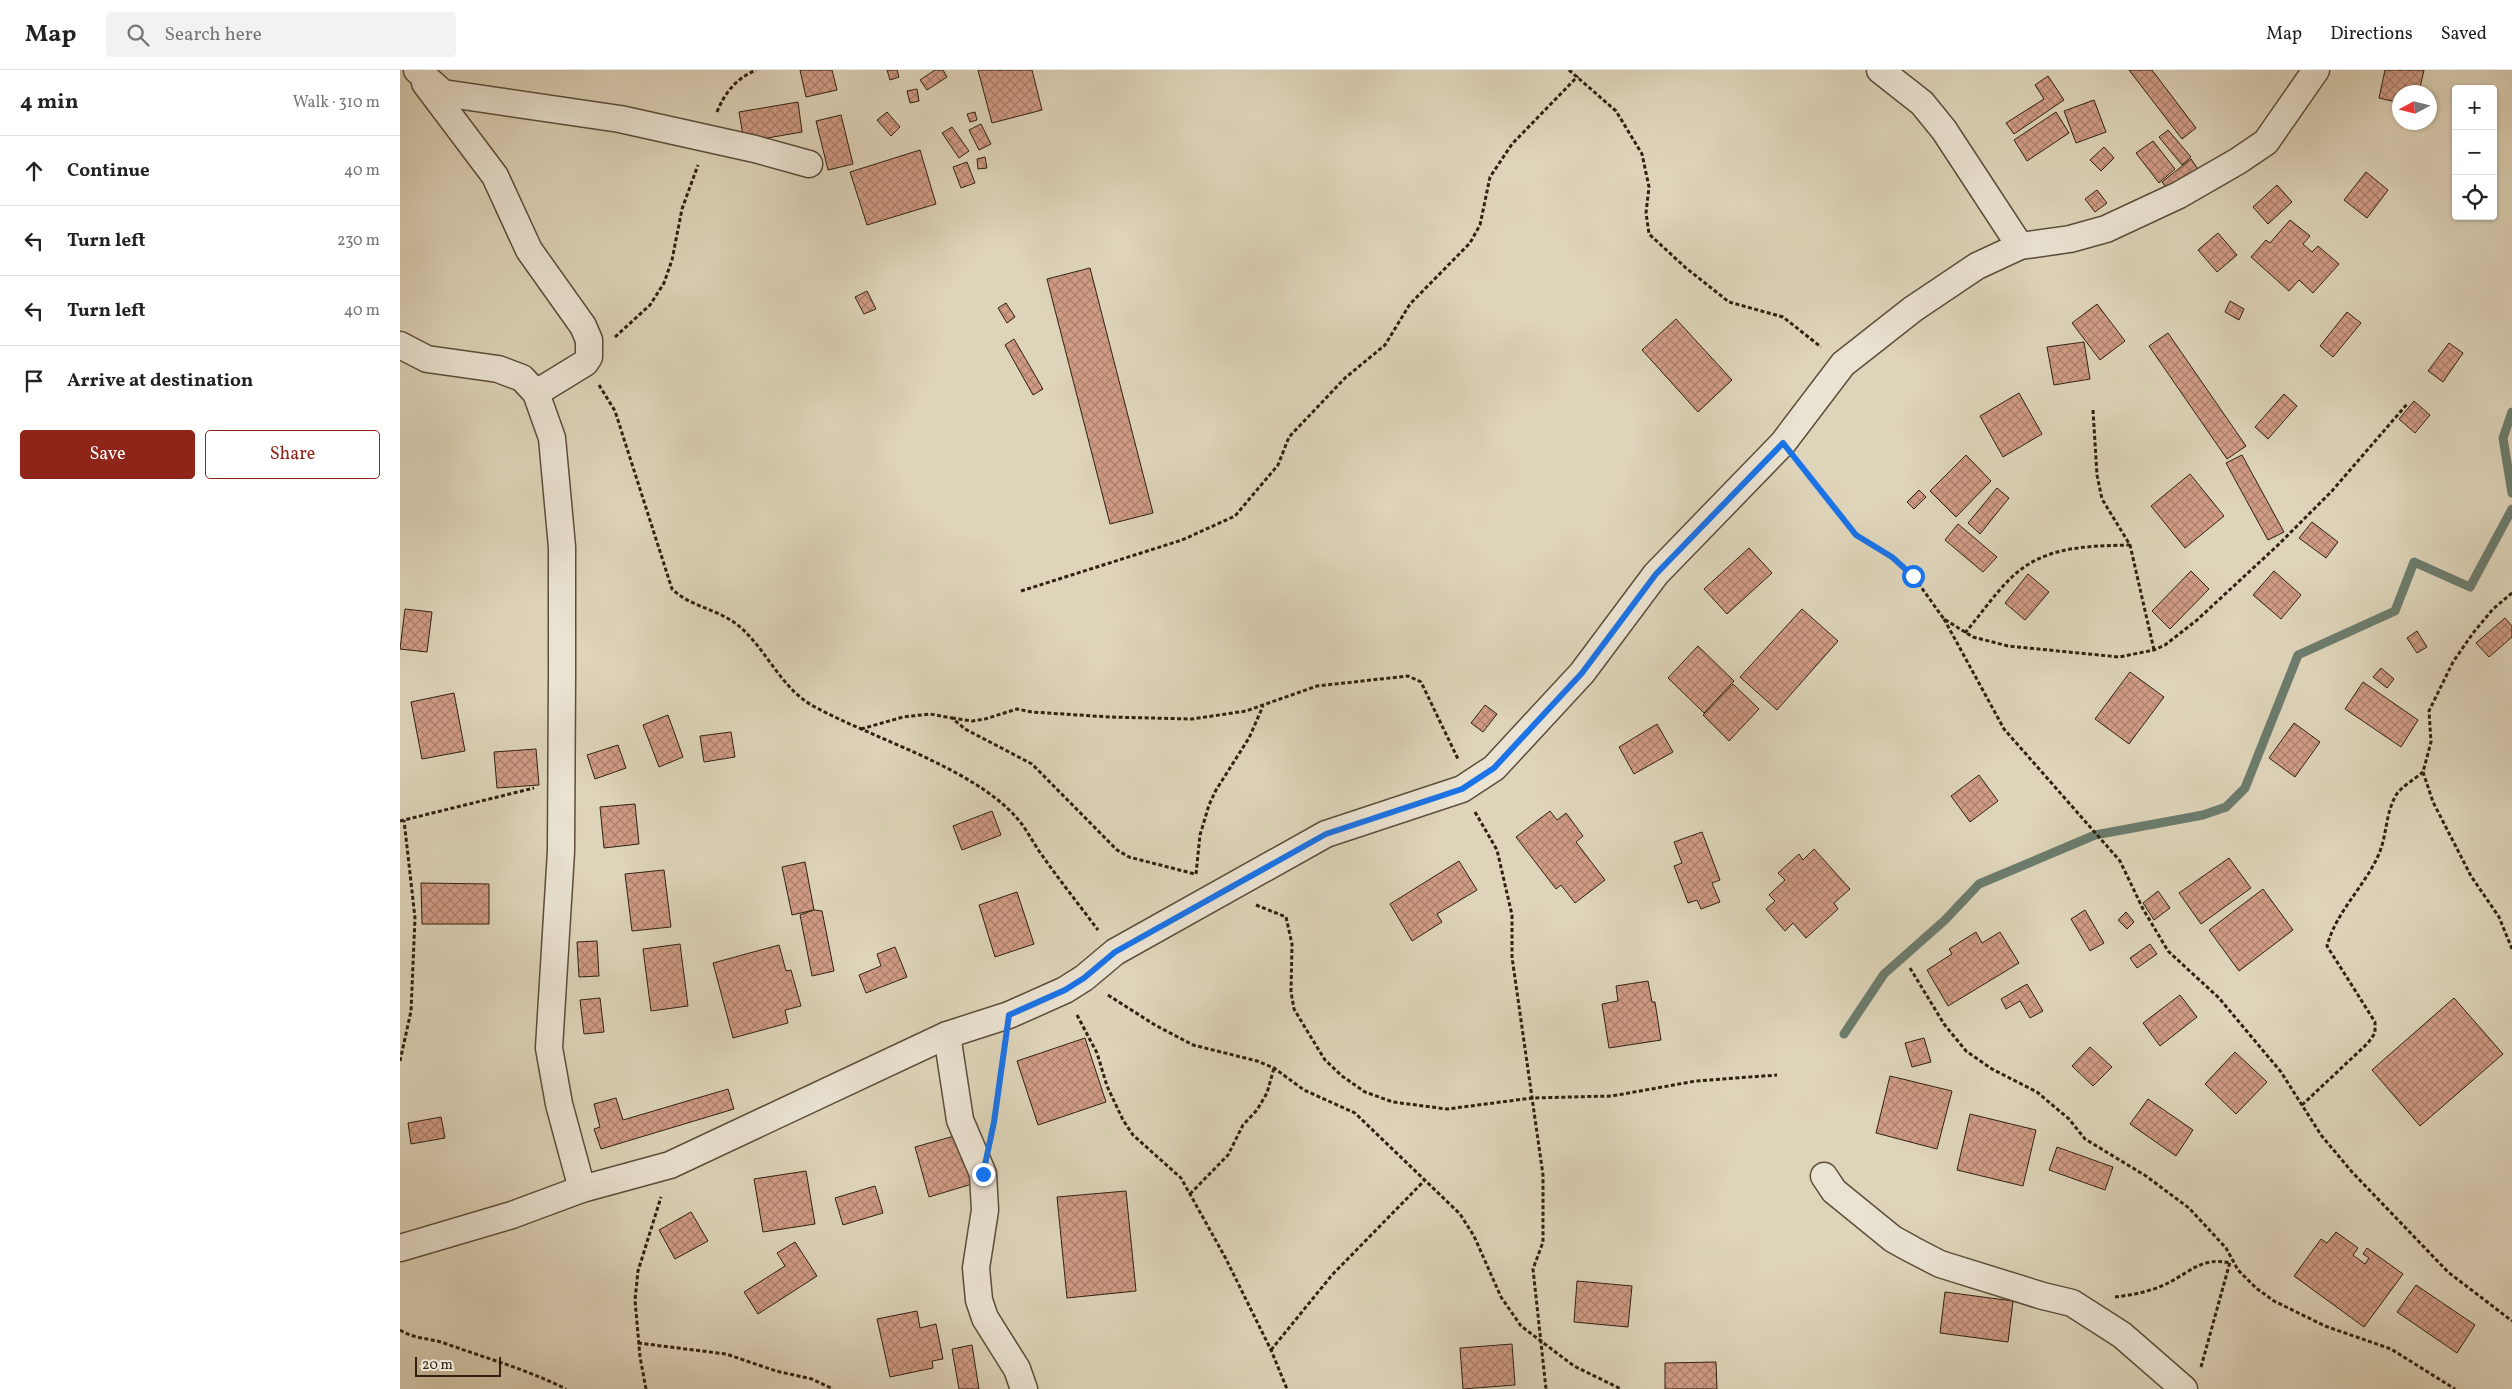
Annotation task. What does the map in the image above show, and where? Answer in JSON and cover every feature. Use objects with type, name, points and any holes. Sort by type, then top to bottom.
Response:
[{"type":"street","points":[[416,70],[443,93],[620,119],[809,164]]},
{"type":"street","points":[[416,70],[495,176],[529,250],[583,326],[589,340],[587,360],[536,393]]},
{"type":"street","points":[[1880,70],[1922,103],[1944,130],[2020,246]]},
{"type":"street","points":[[400,1248],[512,1215],[582,1189],[670,1165],[947,1035],[1009,1015],[1074,984],[1115,952],[1224,893],[1326,834],[1462,789],[1494,768],[1582,673],[1656,574],[1783,443],[1843,364],[1913,309],[1976,266],[2020,246],[2070,239],[2106,229],[2179,196],[2238,161],[2266,142],[2316,70]]},
{"type":"street","points":[[400,345],[427,359],[498,368],[522,378],[536,393],[552,438],[562,547],[561,851],[550,1048],[559,1104],[582,1189]]},
{"type":"street","points":[[947,1035],[960,1120],[983,1174],[985,1210],[976,1268],[979,1300],[985,1318],[1017,1369],[1024,1389]]},
{"type":"street","points":[[1824,1176],[1834,1191],[1894,1239],[1913,1250],[1940,1264],[2043,1296],[2072,1303],[2192,1380]]},
{"type":"path","points":[[756,70],[743,76],[730,87],[721,102],[709,139],[689,186],[664,283],[650,305],[587,360],[615,411],[672,589],[684,600],[734,622],[748,634],[781,679],[812,706],[942,766],[980,787],[1016,817],[1115,952]]},
{"type":"path","points":[[1569,70],[1578,76],[1616,112],[1642,154],[1649,187],[1646,213],[1649,234],[1686,268],[1729,302],[1783,317],[1843,364]]},
{"type":"path","points":[[1021,591],[1182,540],[1235,516],[1278,465],[1289,437],[1345,378],[1386,345],[1410,304],[1470,243],[1480,225],[1490,177],[1512,144],[1578,76]]},
{"type":"path","points":[[1944,619],[1973,637],[2001,644],[2053,649],[2085,655],[2119,657],[2154,650],[2165,645],[2197,620],[2277,546],[2331,492],[2408,403]]},
{"type":"path","points":[[2093,410],[2097,475],[2102,499],[2130,545],[2154,650]]},
{"type":"path","points":[[1783,443],[1856,535],[1892,557],[1913,576],[1944,619],[2004,729],[2120,861],[2142,909],[2168,951],[2219,998],[2281,1072],[2321,1135],[2352,1172],[2442,1266],[2512,1321]]},
{"type":"path","points":[[1965,632],[2012,577],[2041,556],[2086,546],[2130,545]]},
{"type":"path","points":[[2512,593],[2493,609],[2453,662],[2429,711],[2431,742],[2424,772],[2433,802],[2472,876],[2499,917],[2512,949]]},
{"type":"path","points":[[861,729],[903,717],[930,714],[972,721],[985,720],[1017,709],[1032,712],[1109,717],[1192,719],[1246,711],[1317,686],[1408,676],[1422,682],[1458,759],[1494,768]]},
{"type":"path","points":[[1196,875],[1200,835],[1209,805],[1216,790],[1250,738],[1263,706]]},
{"type":"path","points":[[952,718],[965,729],[1032,764],[1117,850],[1129,857],[1196,875],[1224,893],[1286,917],[1292,944],[1291,992],[1294,1009],[1325,1060],[1342,1076],[1358,1087],[1393,1102],[1447,1109],[1532,1098],[1612,1096],[1696,1081],[1777,1075]]},
{"type":"path","points":[[2302,1105],[2368,1043],[2375,1032],[2375,1022],[2327,946],[2330,935],[2347,905],[2378,857],[2387,832],[2389,813],[2395,795],[2424,772]]},
{"type":"path","points":[[400,1061],[411,1011],[415,918],[402,821],[561,782]]},
{"type":"path","points":[[1462,789],[1497,850],[1512,915],[1512,957],[1544,1175],[1543,1242],[1533,1269],[1546,1389]]},
{"type":"path","points":[[1910,968],[1944,1024],[1966,1051],[1992,1069],[2037,1092],[2069,1120],[2085,1139],[2146,1176],[2189,1208],[2226,1248],[2230,1260],[2256,1288],[2274,1301],[2325,1326],[2391,1349],[2455,1389]]},
{"type":"path","points":[[1074,984],[1194,1045],[1257,1061],[1274,1068],[1304,1090],[1356,1113],[1460,1214],[1474,1236],[1510,1312],[1521,1326],[1574,1366],[1621,1389]]},
{"type":"path","points":[[1074,984],[1107,1086],[1128,1128],[1132,1135],[1181,1178],[1225,1257],[1271,1350],[1287,1389]]},
{"type":"path","points":[[993,1131],[1009,1015]]},
{"type":"path","points":[[1190,1194],[1228,1155],[1240,1131],[1268,1093],[1274,1068]]},
{"type":"path","points":[[646,1389],[638,1343],[635,1300],[637,1278],[670,1165]]},
{"type":"path","points":[[1271,1350],[1332,1275],[1424,1181]]},
{"type":"path","points":[[2072,1303],[2141,1292],[2167,1284],[2206,1261],[2230,1260]]},
{"type":"path","points":[[2192,1380],[2230,1260]]},
{"type":"path","points":[[400,1330],[414,1337],[442,1343],[516,1366],[566,1389]]},
{"type":"path","points":[[638,1343],[726,1354],[776,1371],[818,1381],[833,1389]]},
{"type":"building","points":[[800,70],[832,70],[837,90],[806,97]]},
{"type":"building","points":[[887,70],[897,70],[899,77],[890,80]]},
{"type":"building","points":[[935,70],[943,70],[947,77],[927,90],[920,80]]},
{"type":"building","points":[[978,70],[1032,70],[1042,110],[992,123]]},
{"type":"building","points":[[2129,70],[2152,70],[2196,128],[2182,139]]},
{"type":"building","points":[[2385,70],[2424,70],[2421,85],[2392,85],[2392,101],[2379,98]]},
{"type":"building","points":[[2048,76],[2064,100],[2014,134],[2006,123],[2044,99],[2035,85]]},
{"type":"building","points":[[917,89],[919,101],[910,103],[907,91]]},
{"type":"building","points":[[2094,100],[2106,132],[2076,143],[2064,111]]},
{"type":"building","points":[[798,102],[802,132],[744,142],[739,112]]},
{"type":"building","points":[[887,112],[900,127],[891,136],[877,120]]},
{"type":"building","points":[[975,112],[977,120],[970,122],[967,114]]},
{"type":"building","points":[[2056,112],[2069,133],[2027,161],[2014,140]]},
{"type":"building","points":[[841,115],[853,164],[828,170],[816,121]]},
{"type":"building","points":[[981,124],[991,144],[979,150],[969,130]]},
{"type":"building","points":[[952,127],[969,151],[959,158],[942,133]]},
{"type":"building","points":[[2168,130],[2191,157],[2182,165],[2159,137]]},
{"type":"building","points":[[2153,141],[2175,169],[2159,183],[2136,153]]},
{"type":"building","points":[[2104,147],[2114,158],[2101,171],[2090,160]]},
{"type":"building","points":[[920,150],[936,204],[867,225],[850,172]]},
{"type":"building","points":[[985,157],[987,168],[978,169],[977,159]]},
{"type":"building","points":[[2191,159],[2198,169],[2170,192],[2162,182]]},
{"type":"building","points":[[967,162],[975,183],[961,188],[953,167]]},
{"type":"building","points":[[2366,172],[2388,190],[2367,218],[2344,200]]},
{"type":"building","points":[[2277,185],[2292,202],[2268,224],[2253,207]]},
{"type":"building","points":[[2097,190],[2107,203],[2095,212],[2085,199]]},
{"type":"building","points":[[2290,220],[2310,236],[2303,244],[2312,252],[2318,246],[2339,264],[2313,293],[2299,280],[2289,291],[2251,257],[2266,240],[2270,243]]},
{"type":"building","points":[[2218,233],[2237,255],[2217,272],[2198,250]]},
{"type":"building","points":[[1090,268],[1153,513],[1110,524],[1047,279]]},
{"type":"building","points":[[867,291],[876,309],[864,314],[855,297]]},
{"type":"building","points":[[2230,301],[2244,309],[2239,320],[2225,312]]},
{"type":"building","points":[[1006,303],[1015,317],[1007,323],[998,308]]},
{"type":"building","points":[[2097,304],[2125,341],[2100,360],[2072,323]]},
{"type":"building","points":[[2347,312],[2361,323],[2333,357],[2320,346]]},
{"type":"building","points":[[1676,319],[1732,380],[1698,412],[1642,350]]},
{"type":"building","points":[[2168,333],[2246,446],[2227,459],[2149,346]]},
{"type":"building","points":[[1014,339],[1043,389],[1033,395],[1005,345]]},
{"type":"building","points":[[2084,342],[2090,379],[2054,385],[2047,347]]},
{"type":"building","points":[[2449,343],[2463,353],[2443,382],[2428,371]]},
{"type":"building","points":[[2019,393],[2042,434],[2003,457],[1980,416]]},
{"type":"building","points":[[2284,394],[2297,406],[2268,439],[2255,427]]},
{"type":"building","points":[[2414,401],[2430,415],[2415,433],[2399,419]]},
{"type":"building","points":[[1966,455],[1991,481],[1956,517],[1930,491]]},
{"type":"building","points":[[2242,455],[2284,532],[2268,540],[2226,463]]},
{"type":"building","points":[[2190,474],[2224,516],[2185,548],[2151,506]]},
{"type":"building","points":[[1997,488],[2009,498],[1980,534],[1968,523]]},
{"type":"building","points":[[1919,490],[1926,497],[1914,509],[1907,502]]},
{"type":"building","points":[[2312,522],[2338,542],[2326,558],[2299,538]]},
{"type":"building","points":[[1958,524],[1997,557],[1983,572],[1945,540]]},
{"type":"building","points":[[1749,548],[1772,573],[1727,614],[1704,589]]},
{"type":"building","points":[[2191,571],[2209,589],[2170,629],[2152,611]]},
{"type":"building","points":[[2274,571],[2301,595],[2281,619],[2253,595]]},
{"type":"building","points":[[2028,574],[2049,592],[2025,620],[2005,603]]},
{"type":"building","points":[[405,609],[432,612],[427,652],[400,649]]},
{"type":"building","points":[[1802,609],[1838,641],[1777,710],[1740,677]]},
{"type":"building","points":[[2505,618],[2512,626],[2512,637],[2489,657],[2476,643]]},
{"type":"building","points":[[2417,631],[2427,647],[2417,653],[2407,638]]},
{"type":"building","points":[[1698,646],[1734,681],[1704,713],[1668,678]]},
{"type":"building","points":[[2381,668],[2394,679],[2387,688],[2373,677]]},
{"type":"building","points":[[2130,672],[2164,697],[2129,744],[2095,719]]},
{"type":"building","points":[[2363,682],[2418,720],[2401,747],[2345,709]]},
{"type":"building","points":[[1733,684],[1759,709],[1729,741],[1703,715]]},
{"type":"building","points":[[454,693],[465,751],[422,759],[411,702]]},
{"type":"building","points":[[1485,705],[1497,714],[1483,732],[1471,723]]},
{"type":"building","points":[[668,715],[683,757],[659,767],[643,725]]},
{"type":"building","points":[[2294,723],[2320,742],[2295,777],[2269,758]]},
{"type":"building","points":[[1657,724],[1673,752],[1634,774],[1619,747]]},
{"type":"building","points":[[731,732],[735,757],[704,762],[700,736]]},
{"type":"building","points":[[618,745],[626,768],[595,779],[587,755]]},
{"type":"building","points":[[536,749],[539,785],[497,788],[494,752]]},
{"type":"building","points":[[1979,775],[1998,801],[1970,822],[1951,796]]},
{"type":"building","points":[[635,804],[639,844],[604,848],[600,807]]},
{"type":"building","points":[[992,811],[1001,835],[962,850],[953,826]]},
{"type":"building","points":[[1550,811],[1557,820],[1566,813],[1583,836],[1576,842],[1605,880],[1575,903],[1561,885],[1556,889],[1516,837]]},
{"type":"building","points":[[1702,832],[1720,880],[1712,883],[1720,902],[1701,909],[1697,900],[1688,903],[1674,866],[1682,863],[1674,842]]},
{"type":"building","points":[[1814,849],[1850,889],[1834,903],[1838,909],[1806,938],[1793,923],[1785,931],[1766,909],[1775,901],[1769,895],[1785,880],[1778,873],[1799,854],[1803,860]]},
{"type":"building","points":[[2229,858],[2251,888],[2201,924],[2179,893]]},
{"type":"building","points":[[1459,861],[1477,890],[1437,914],[1442,922],[1412,941],[1390,904]]},
{"type":"building","points":[[805,862],[814,910],[792,915],[782,867]]},
{"type":"building","points":[[664,870],[671,927],[632,931],[625,874]]},
{"type":"building","points":[[421,883],[489,884],[489,924],[422,924]]},
{"type":"building","points":[[2263,889],[2293,930],[2239,971],[2209,930]]},
{"type":"building","points":[[2158,891],[2170,908],[2154,920],[2143,903]]},
{"type":"building","points":[[1017,892],[1034,944],[995,957],[979,905]]},
{"type":"building","points":[[814,910],[822,911],[834,971],[812,976],[800,915]]},
{"type":"building","points":[[2085,910],[2104,943],[2090,951],[2071,919]]},
{"type":"building","points":[[2126,912],[2134,922],[2127,929],[2118,920]]},
{"type":"building","points":[[1976,932],[1982,943],[2000,932],[2019,963],[1948,1006],[1927,970],[1952,954],[1949,949]]},
{"type":"building","points":[[597,941],[599,976],[579,977],[577,942]]},
{"type":"building","points":[[680,944],[688,1006],[651,1011],[643,949]]},
{"type":"building","points":[[2150,944],[2157,954],[2137,968],[2130,958]]},
{"type":"building","points":[[779,945],[786,971],[791,970],[801,1006],[785,1010],[788,1023],[733,1038],[713,963]]},
{"type":"building","points":[[895,947],[907,977],[866,993],[859,975],[881,966],[877,954]]},
{"type":"building","points":[[1648,981],[1652,1002],[1655,1002],[1661,1040],[1609,1048],[1602,1004],[1618,1001],[1616,986]]},
{"type":"building","points":[[2027,984],[2043,1011],[2030,1018],[2020,1001],[2006,1009],[2001,999]]},
{"type":"building","points":[[2180,995],[2197,1017],[2160,1046],[2143,1023]]},
{"type":"building","points":[[600,998],[604,1032],[584,1034],[580,1000]]},
{"type":"building","points":[[2454,998],[2503,1054],[2420,1126],[2372,1070]]},
{"type":"building","points":[[1085,1038],[1106,1102],[1038,1125],[1017,1061]]},
{"type":"building","points":[[1924,1038],[1931,1062],[1912,1067],[1905,1043]]},
{"type":"building","points":[[2090,1047],[2112,1067],[2093,1086],[2072,1066]]},
{"type":"building","points":[[2235,1052],[2267,1082],[2236,1114],[2205,1084]]},
{"type":"building","points":[[1890,1076],[1952,1091],[1937,1149],[1876,1133]]},
{"type":"building","points":[[728,1089],[734,1109],[601,1149],[594,1129],[600,1127],[594,1104],[616,1098],[623,1120]]},
{"type":"building","points":[[2148,1099],[2193,1130],[2176,1156],[2130,1124]]},
{"type":"building","points":[[1970,1114],[2036,1130],[2023,1186],[1957,1170]]},
{"type":"building","points":[[441,1117],[445,1138],[411,1144],[408,1123]]},
{"type":"building","points":[[958,1135],[972,1184],[929,1197],[915,1147]]},
{"type":"building","points":[[2057,1147],[2113,1167],[2105,1190],[2049,1170]]},
{"type":"building","points":[[806,1171],[815,1224],[763,1232],[754,1179]]},
{"type":"building","points":[[875,1186],[883,1213],[843,1225],[835,1198]]},
{"type":"building","points":[[1126,1191],[1136,1291],[1067,1298],[1057,1197]]},
{"type":"building","points":[[691,1212],[708,1241],[675,1259],[659,1230]]},
{"type":"building","points":[[2336,1232],[2358,1248],[2353,1255],[2365,1264],[2369,1258],[2363,1254],[2367,1248],[2403,1274],[2364,1327],[2294,1276],[2321,1239],[2327,1243]]},
{"type":"building","points":[[795,1242],[817,1276],[758,1314],[744,1292],[785,1266],[777,1253]]},
{"type":"building","points":[[1577,1281],[1632,1286],[1628,1327],[1574,1322]]},
{"type":"building","points":[[2416,1285],[2475,1325],[2457,1353],[2397,1312]]},
{"type":"building","points":[[1945,1292],[2013,1301],[2008,1342],[1940,1333]]},
{"type":"building","points":[[917,1311],[920,1328],[936,1324],[943,1359],[932,1361],[933,1368],[890,1377],[877,1319]]},
{"type":"building","points":[[1512,1344],[1515,1385],[1463,1389],[1460,1348]]},
{"type":"building","points":[[972,1345],[979,1389],[959,1389],[952,1349]]},
{"type":"building","points":[[1716,1362],[1717,1389],[1665,1389],[1665,1363]]},
{"type":"waterway","points":[[2512,412],[2503,438],[2512,493]]},
{"type":"waterway","points":[[1844,1034],[1884,974],[1945,920],[1979,884],[2095,835],[2203,815],[2226,807],[2245,788],[2298,655],[2395,611],[2414,562],[2470,587],[2512,509]]},
{"type":"route","points":[[983,1174],[994,1122],[1009,1015],[1065,990],[1084,978],[1115,952],[1224,893],[1326,834],[1462,789],[1494,768],[1582,673],[1656,574],[1783,443],[1856,535],[1892,557],[1913,576]]}]
